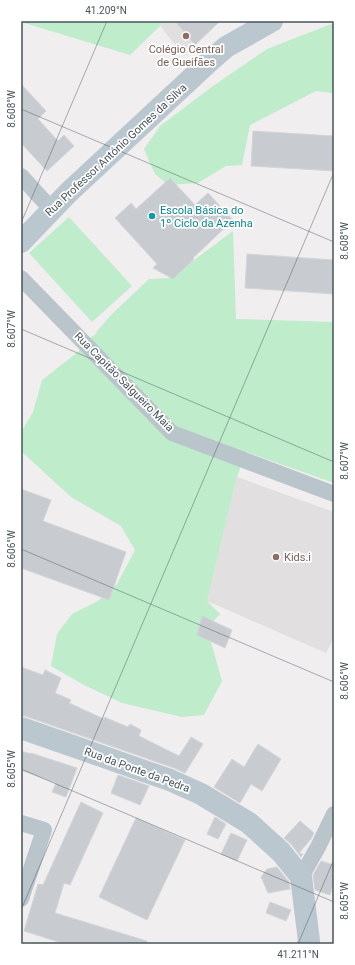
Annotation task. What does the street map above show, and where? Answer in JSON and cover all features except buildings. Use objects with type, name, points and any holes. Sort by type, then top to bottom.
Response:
[{"type":"street","name":"Rua Professor António Gomes da Silva","points":[[21,242],[68,193],[211,60],[226,47],[272,21]]},
{"type":"street","points":[[21,176],[52,210]]},
{"type":"street","name":"Rua Capitão Salgueiro Maia","points":[[21,278],[172,433],[334,494]]},
{"type":"street","name":"Rua da Ponte da Pedra","points":[[21,728],[170,780],[201,794],[249,823],[281,852],[301,877]]},
{"type":"street","points":[[308,944],[309,941],[301,877],[334,814]]},
{"type":"street","points":[[21,823],[44,830],[21,899]]},
{"type":"shaded area","name":"Colégio Central de Gueifães","points":[[162,21],[220,21],[184,56],[161,27]]},
{"type":"shaded area","name":"Kids.i","points":[[237,477],[334,512],[334,638],[326,653],[207,601]]},
{"type":"green space","points":[[21,21],[162,21],[161,25],[130,55]]},
{"type":"green space","points":[[334,23],[334,93],[316,91],[250,125],[242,165],[226,166],[198,183],[168,185],[155,174],[144,149],[160,126],[213,86],[267,49]]},
{"type":"green space","points":[[69,217],[132,286],[92,322],[29,253]]},
{"type":"green space","points":[[233,231],[236,319],[334,322],[334,483],[246,452],[237,477],[207,601],[221,615],[219,615],[207,628],[222,681],[204,715],[182,717],[122,703],[84,685],[51,666],[57,634],[72,614],[98,601],[117,584],[135,550],[121,526],[71,497],[21,451],[21,432],[33,412],[42,380],[78,352],[89,339],[97,333],[96,332],[112,314],[149,279],[170,278]]},
{"type":"place","name":"Colégio Central de Gueifães","points":[[186,36]]},
{"type":"place","name":"Escola Básica do 1º Ciclo da Azenha","points":[[152,216]]},
{"type":"place","name":"Kids.i","points":[[276,557]]}]
